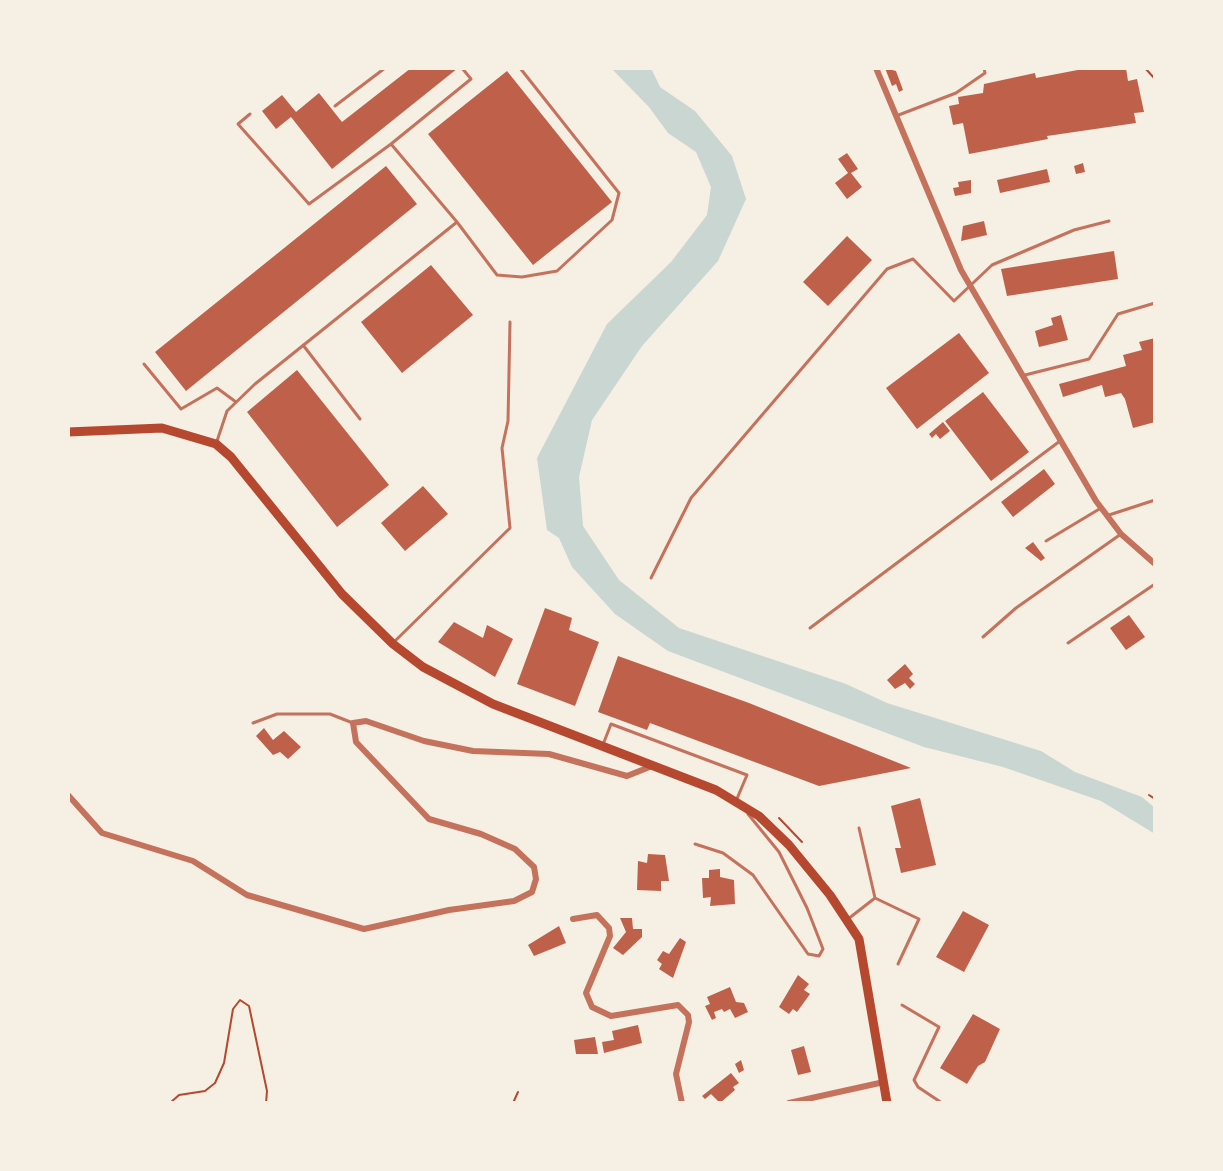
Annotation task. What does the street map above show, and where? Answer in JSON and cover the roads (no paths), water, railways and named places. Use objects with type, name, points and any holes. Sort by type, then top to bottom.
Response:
[{"type":"main road","points":[[68,432],[162,428],[216,444],[231,457],[342,594],[393,644],[423,667],[493,704],[602,745],[740,804],[789,845],[848,919],[859,939],[887,1103]]},
{"type":"street","points":[[876,68],[971,287],[1102,508],[1121,534],[1155,564]]},
{"type":"street","points":[[68,795],[102,833],[193,861],[247,895],[364,929],[449,910],[514,901],[532,892],[536,879],[534,867],[515,849],[481,834],[429,819],[356,742],[353,723],[366,721],[424,741],[473,751],[549,754],[627,776],[652,766]]},
{"type":"street","points":[[573,919],[597,915],[609,928],[610,936],[586,993],[592,1007],[611,1016],[678,1005],[688,1015],[676,1074],[682,1103]]},
{"type":"street","points":[[789,1103],[884,1082]]},
{"type":"lane","points":[[335,106],[385,68]]},
{"type":"lane","points":[[250,114],[238,124],[309,204],[391,144],[471,79],[462,68]]},
{"type":"lane","points":[[391,144],[497,275],[522,277],[557,271],[612,220],[619,193],[520,68]]},
{"type":"lane","points":[[895,116],[956,93],[985,73],[984,68]]},
{"type":"lane","points":[[651,578],[691,498],[887,269],[913,259],[954,301],[992,265],[1074,230],[1109,221]]},
{"type":"lane","points":[[216,444],[227,411],[236,402],[457,222]]},
{"type":"lane","points":[[1025,375],[1089,359],[1118,314],[1155,303]]},
{"type":"lane","points":[[393,644],[510,528],[502,448],[508,421],[510,322]]},
{"type":"lane","points":[[303,345],[360,419]]},
{"type":"lane","points":[[144,364],[181,409],[217,388],[236,402]]},
{"type":"lane","points":[[810,628],[1061,440]]},
{"type":"lane","points":[[1108,516],[1155,500]]},
{"type":"lane","points":[[1046,541],[1102,508]]},
{"type":"lane","points":[[983,637],[1016,608],[1121,534]]},
{"type":"lane","points":[[1068,643],[1155,584]]},
{"type":"lane","points":[[253,723],[277,714],[330,714],[353,723]]},
{"type":"lane","points":[[602,745],[611,724],[747,775],[740,804],[779,852],[823,949],[819,956],[808,954],[753,875],[723,853],[695,844]]},
{"type":"lane","points":[[859,828],[875,898]]},
{"type":"lane","points":[[848,919],[875,898]]},
{"type":"lane","points":[[875,898],[919,919],[898,964]]},
{"type":"lane","points":[[902,1005],[939,1027],[914,1080],[942,1103]]}]
